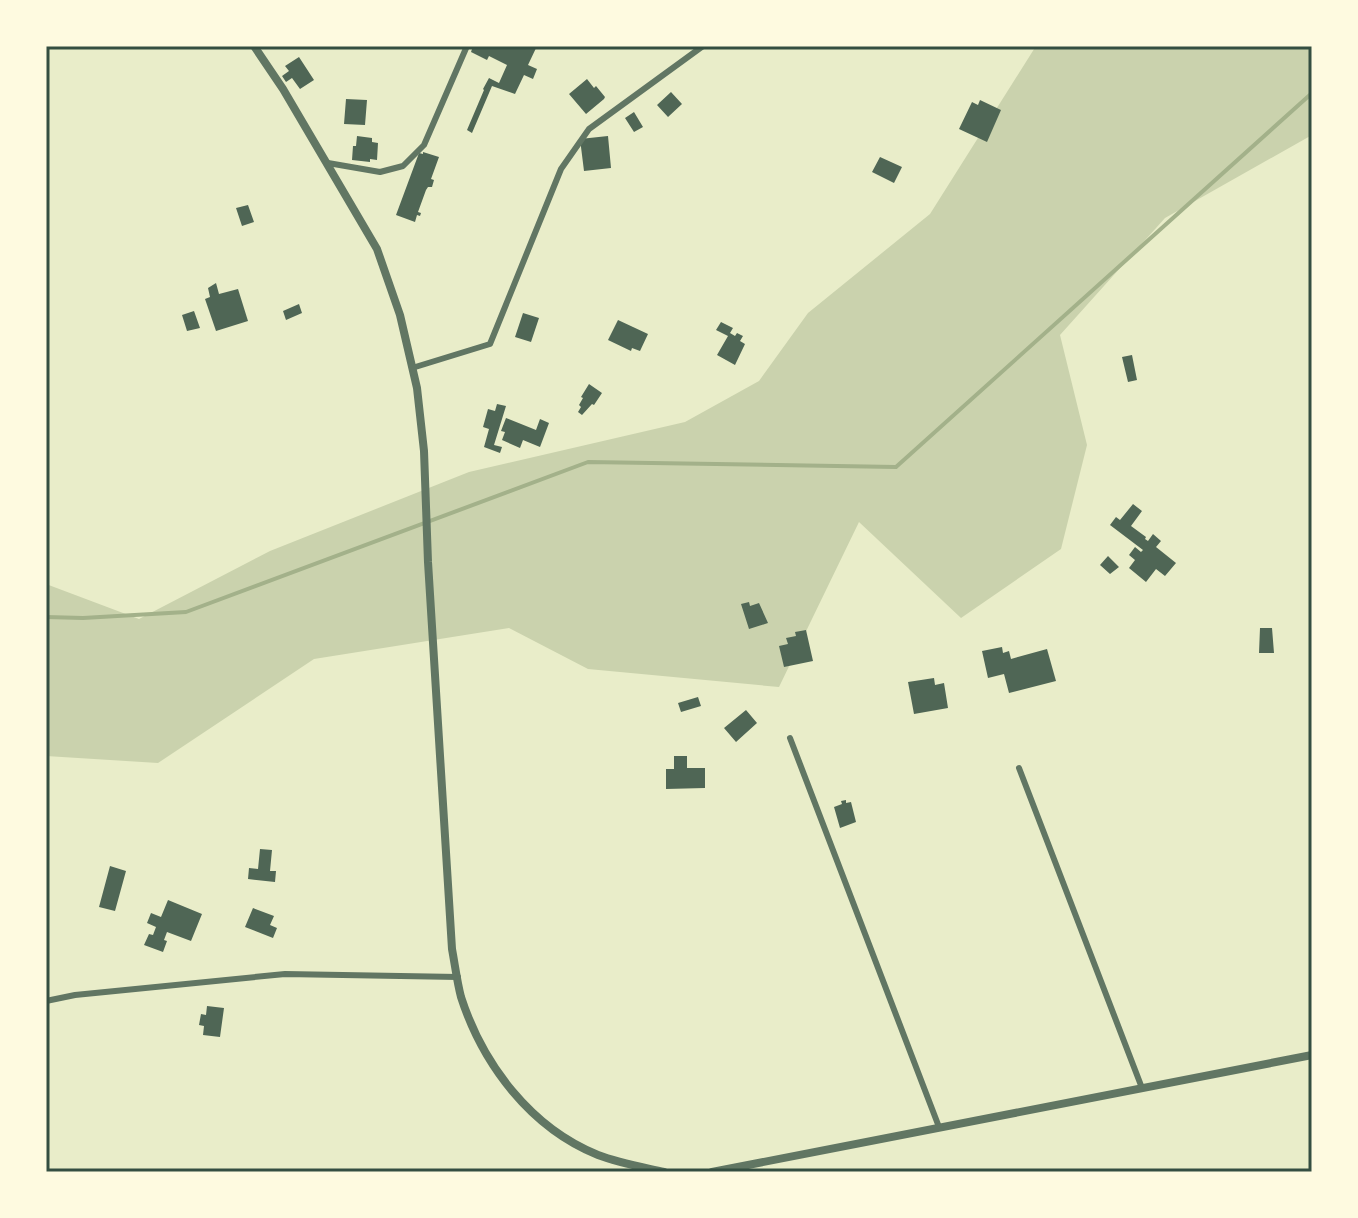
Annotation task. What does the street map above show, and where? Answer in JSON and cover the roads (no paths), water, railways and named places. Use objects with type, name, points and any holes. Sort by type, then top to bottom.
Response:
[{"type":"street","points":[[254,46],[328,163],[377,249],[400,315],[417,388],[424,451],[452,949],[461,996],[493,1068],[541,1121],[598,1155],[664,1172]]},
{"type":"street","points":[[328,163],[380,172],[403,166],[424,145],[467,46]]},
{"type":"street","points":[[412,368],[490,344],[561,169],[589,129],[703,46]]},
{"type":"street","points":[[790,738],[939,1127]]},
{"type":"street","points":[[1019,768],[1142,1088]]},
{"type":"street","points":[[46,1001],[75,995],[285,974],[458,977]]},
{"type":"street","points":[[712,1172],[1312,1055]]},
{"type":"waterway","points":[[46,617],[186,612],[588,462],[896,467],[1312,93]]}]
